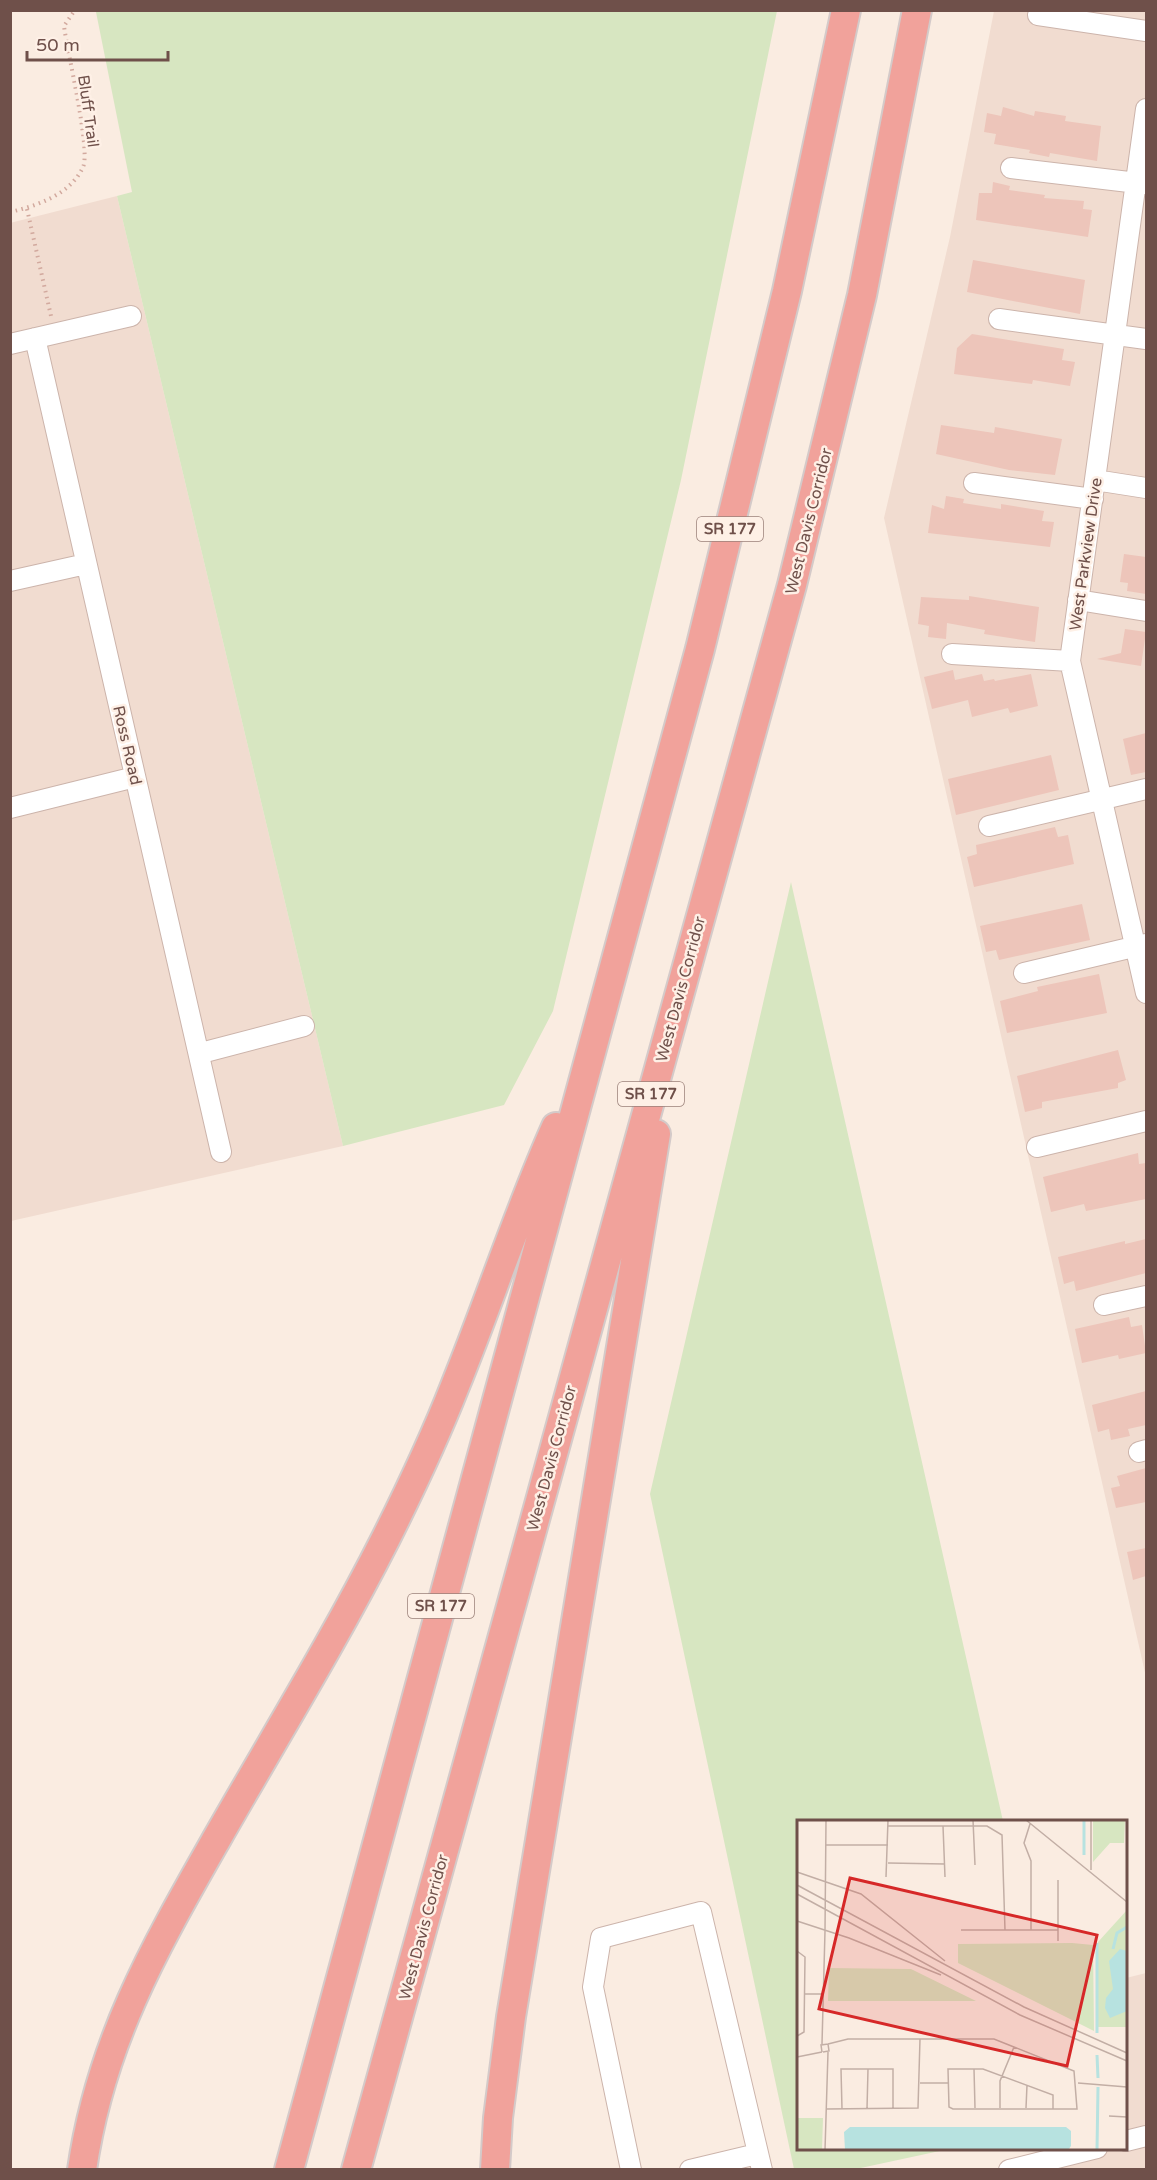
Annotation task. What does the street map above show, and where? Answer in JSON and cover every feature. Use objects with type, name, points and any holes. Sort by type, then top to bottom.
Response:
[{"type":"highway","name":"SR 177","points":[[289,2169],[660,803],[745,470],[792,269],[846,10]]},
{"type":"highway","name":"West Davis Corridor","points":[[356,2169],[792,585],[841,392],[882,197],[916,10]]},
{"type":"highway","points":[[495,2169],[511,2017],[639,1247],[674,1013]]},
{"type":"highway","points":[[82,2169],[107,2061],[139,1980],[353,1599],[399,1511],[455,1386],[533,1181],[595,1044]]},
{"type":"street","points":[[1038,15],[1146,31]]},
{"type":"street","name":"West Parkview Drive","points":[[1146,109],[1141,183],[1116,335],[1070,661],[1102,800],[1141,946],[1146,993]]},
{"type":"street","points":[[1011,168],[1141,183]]},
{"type":"street","points":[[10,344],[131,316]]},
{"type":"street","points":[[999,319],[1146,339]]},
{"type":"street","name":"Ross Road","points":[[34,338],[201,1053],[221,1152]]},
{"type":"street","points":[[974,483],[1094,490],[1146,488]]},
{"type":"street","points":[[10,581],[86,564]]},
{"type":"street","points":[[1078,600],[1146,611]]},
{"type":"street","points":[[952,654],[1070,661]]},
{"type":"street","points":[[10,808],[135,777]]},
{"type":"street","points":[[989,826],[1146,789]]},
{"type":"street","points":[[1024,973],[1141,946]]},
{"type":"street","points":[[201,1053],[304,1026]]},
{"type":"street","points":[[1037,1147],[1146,1121]]},
{"type":"street","points":[[1104,1305],[1146,1296]]},
{"type":"street","points":[[631,2169],[593,1987],[601,1938],[701,1912],[760,2162],[690,2169]]},
{"type":"street","points":[[1127,2141],[1146,2136]]},
{"type":"street","points":[[1017,2169],[1089,2150]]},
{"type":"path","name":"Bluff Trail","points":[[10,212],[27,209],[70,187],[84,166],[82,133],[64,26],[75,10]]},
{"type":"path","points":[[27,209],[51,317]]},
{"type":"shaded area","points":[[994,11],[1146,11],[1146,1677],[884,518],[950,237]]},
{"type":"shaded area","points":[[117,196],[343,1146],[11,1221],[10,223]]},
{"type":"shaded area","points":[[1146,1973],[1146,2169],[1008,2170],[1075,2150],[1127,2150],[1127,1978]]},
{"type":"green space","points":[[104,10],[777,11],[681,480],[553,1011],[504,1105],[343,1146],[117,196],[132,192],[96,12]]},
{"type":"green space","points":[[791,882],[1003,1820],[797,1820],[797,2150],[944,2150],[856,2169],[794,2169],[650,1494]]},
{"type":"building","points":[[1003,107],[1034,116],[1035,111],[1066,116],[1065,121],[1101,126],[1097,161],[1050,153],[1049,157],[1029,153],[1030,150],[994,144],[996,134],[984,132],[987,113],[1001,116]]},
{"type":"building","points":[[993,182],[1010,186],[1009,190],[1045,195],[1044,198],[1084,201],[1083,209],[1092,210],[1088,237],[976,220],[979,193],[992,193]]},
{"type":"building","points":[[973,260],[1085,280],[1080,314],[967,292]]},
{"type":"building","points":[[972,334],[1064,349],[1062,360],[1075,362],[1070,386],[1033,380],[1032,384],[954,374],[957,348]]},
{"type":"building","points":[[941,425],[994,433],[995,427],[1062,439],[1055,475],[1009,470],[936,454]]},
{"type":"building","points":[[946,496],[964,499],[963,503],[1001,509],[1001,504],[1044,511],[1042,521],[1054,522],[1050,547],[928,533],[932,505],[944,509]]},
{"type":"building","points":[[1124,554],[1146,557],[1146,594],[1127,591],[1128,583],[1120,582]]},
{"type":"building","points":[[969,596],[1039,607],[1035,642],[984,634],[985,630],[947,623],[946,639],[928,637],[929,626],[918,624],[921,597],[969,600]]},
{"type":"building","points":[[1125,629],[1146,632],[1141,666],[1097,659],[1121,653]]},
{"type":"building","points":[[953,670],[955,680],[982,674],[984,681],[994,679],[995,681],[1031,674],[1038,706],[1010,713],[1008,708],[972,717],[968,700],[932,709],[924,677]]},
{"type":"building","points":[[1146,733],[1146,772],[1131,775],[1123,739]]},
{"type":"building","points":[[1051,755],[1059,790],[956,815],[948,779]]},
{"type":"building","points":[[1055,827],[1058,837],[1068,835],[1074,864],[974,887],[967,857],[977,854],[976,845]]},
{"type":"building","points":[[1082,904],[1090,940],[999,960],[996,950],[986,952],[980,926]]},
{"type":"building","points":[[1099,974],[1107,1013],[1007,1033],[1000,1001],[1038,991],[1037,987]]},
{"type":"building","points":[[1118,1050],[1126,1080],[1118,1083],[1118,1088],[1042,1102],[1042,1108],[1025,1112],[1017,1076]]},
{"type":"building","points":[[1138,1153],[1139,1164],[1146,1163],[1146,1199],[1086,1211],[1084,1204],[1051,1212],[1043,1177]]},
{"type":"building","points":[[1146,1239],[1146,1273],[1076,1291],[1074,1281],[1064,1284],[1058,1257],[1125,1241],[1125,1244]]},
{"type":"building","points":[[1129,1317],[1131,1327],[1142,1325],[1146,1353],[1119,1359],[1118,1355],[1082,1363],[1075,1329]]},
{"type":"building","points":[[1146,1391],[1146,1425],[1128,1429],[1130,1436],[1111,1440],[1109,1429],[1098,1432],[1092,1405]]},
{"type":"building","points":[[1146,1468],[1146,1502],[1116,1508],[1111,1488],[1120,1486],[1117,1476]]},
{"type":"building","points":[[1146,1548],[1146,1576],[1133,1580],[1127,1552]]}]
